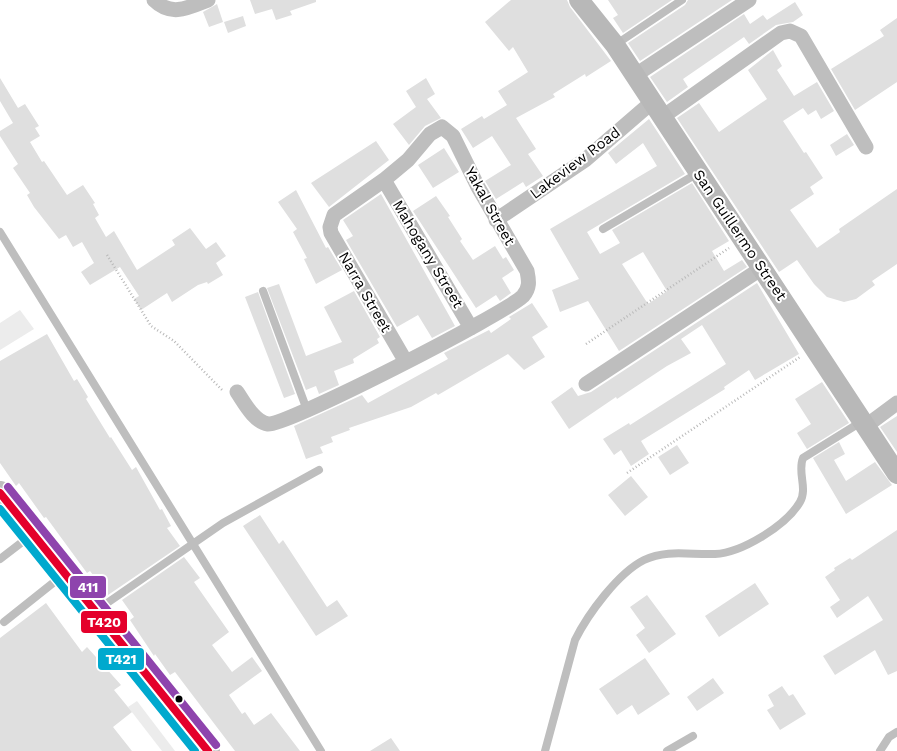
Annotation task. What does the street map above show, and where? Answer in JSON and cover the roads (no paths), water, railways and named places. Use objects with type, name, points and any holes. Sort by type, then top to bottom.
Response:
[{"type":"highway","points":[[0,493],[208,751]]},
{"type":"main road","name":"San Guillermo Street","points":[[579,0],[614,45],[897,474]]},
{"type":"street","points":[[154,0],[162,8],[172,11],[208,0]]},
{"type":"street","points":[[634,76],[749,0]]},
{"type":"street","name":"Lakeview Road","points":[[496,220],[656,111],[781,33],[790,31],[801,36],[866,148]]},
{"type":"street","name":"Yakal Street","points":[[384,180],[408,160],[430,134],[442,127],[453,136],[496,220],[527,271],[529,281],[528,288],[515,302],[472,328]]},
{"type":"street","name":"Narra Street","points":[[384,180],[339,210],[331,220],[331,233],[406,362]]},
{"type":"street","name":"Mahogany Street","points":[[384,180],[472,328]]},
{"type":"street","points":[[586,384],[762,268]]},
{"type":"street","points":[[237,392],[257,419],[269,424],[276,423],[307,410],[472,328]]},
{"type":"street","points":[[864,424],[897,404]]},
{"type":"lane","points":[[614,45],[682,0]]},
{"type":"lane","points":[[603,229],[698,173]]},
{"type":"lane","points":[[0,232],[321,751]]},
{"type":"lane","points":[[263,291],[307,410]]},
{"type":"lane","points":[[545,751],[575,640],[582,626],[624,574],[645,559],[659,555],[681,552],[728,553],[767,532],[792,512],[801,501],[803,492],[801,464],[803,458],[864,424]]},
{"type":"lane","points":[[95,610],[192,542],[231,518],[319,470]]},
{"type":"lane","points":[[0,559],[33,533]]},
{"type":"lane","points":[[4,622],[65,574]]},
{"type":"lane","points":[[880,751],[889,737],[897,732]]},
{"type":"lane","points":[[667,751],[693,736]]}]
